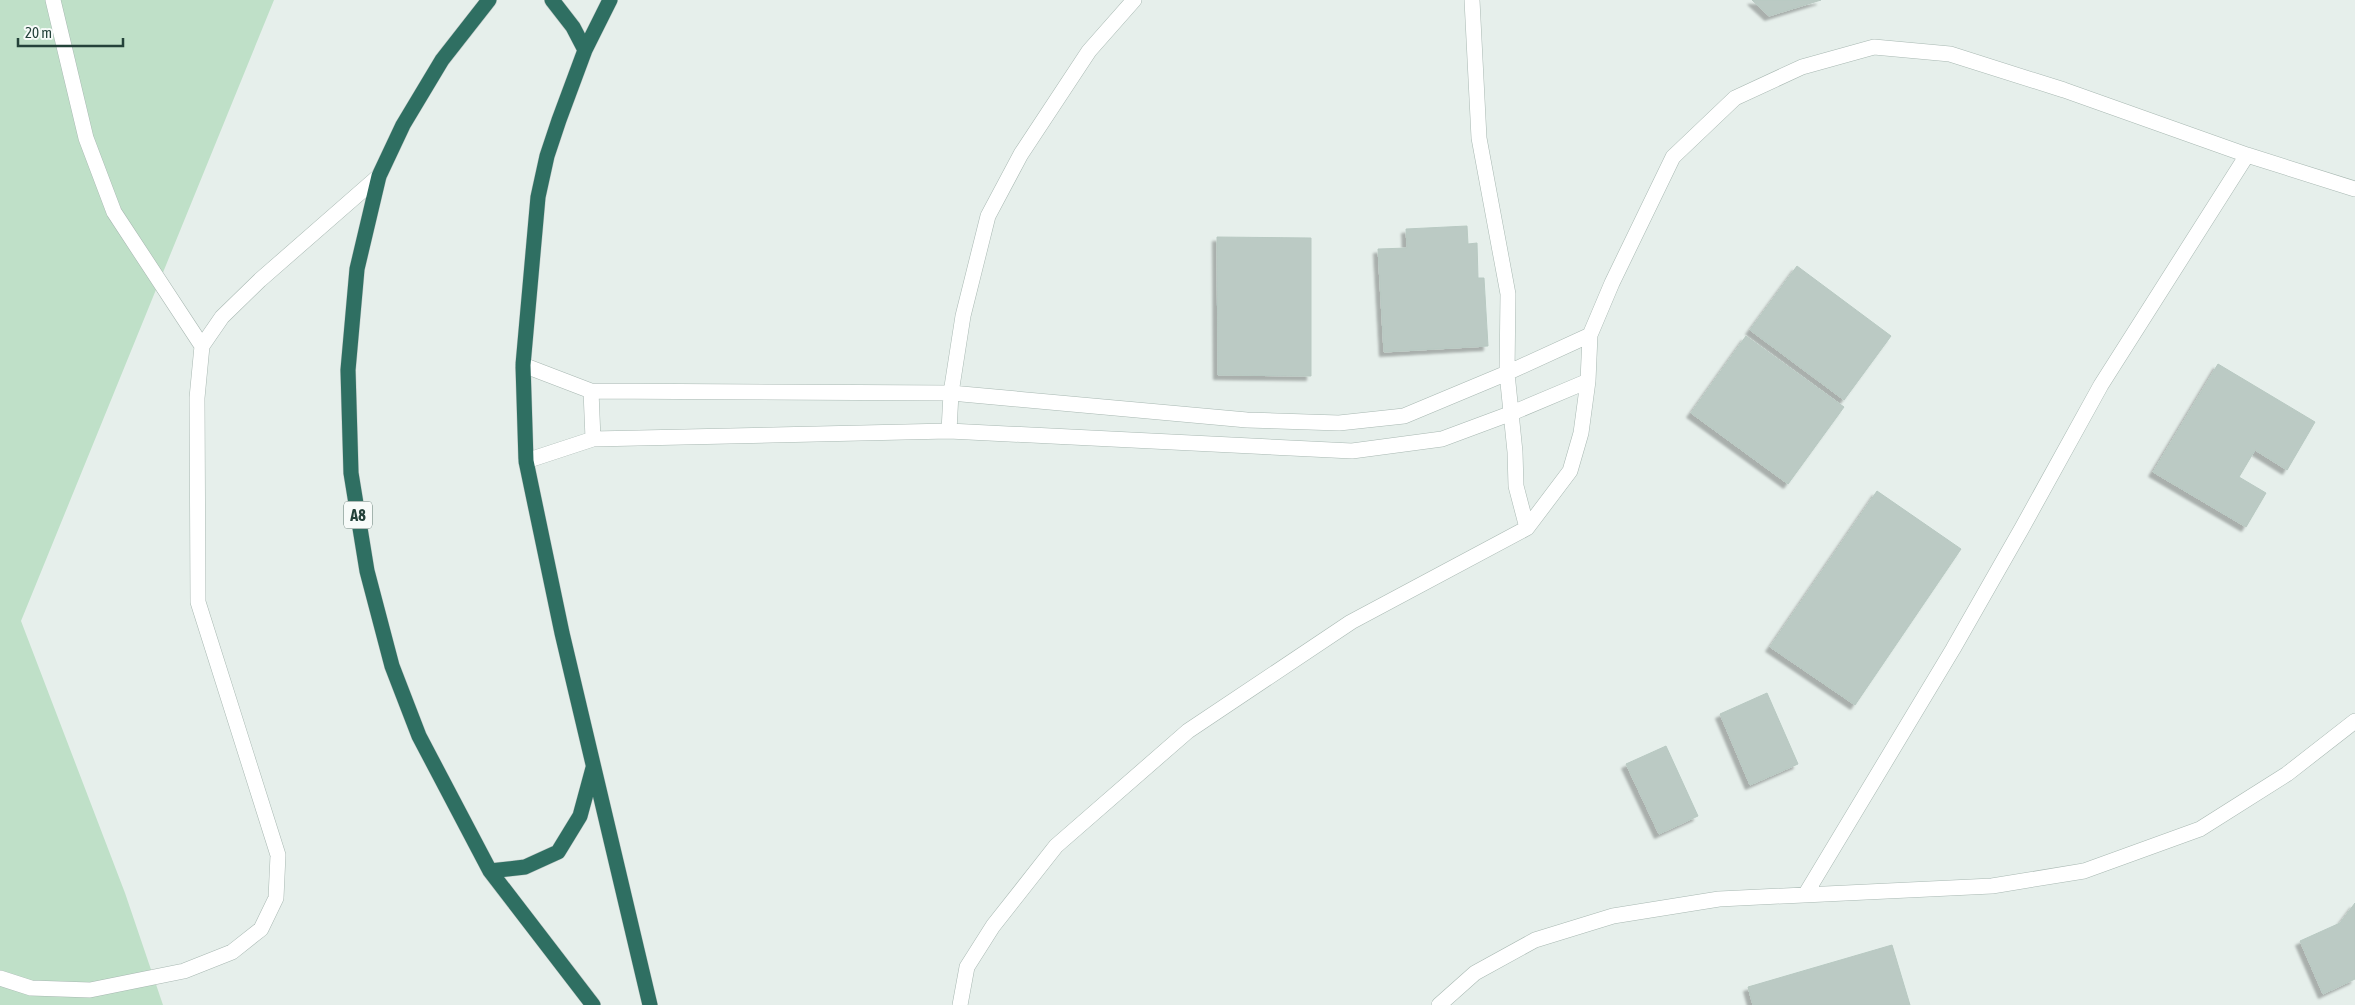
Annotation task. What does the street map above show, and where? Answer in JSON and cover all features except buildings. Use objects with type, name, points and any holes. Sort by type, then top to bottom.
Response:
[{"type":"highway","name":"A8","points":[[489,0],[442,60],[404,125],[379,176],[357,269],[348,370],[351,473],[367,571],[392,666],[419,736],[490,871],[593,1005]]},
{"type":"highway","points":[[552,0],[573,27],[586,50]]},
{"type":"highway","points":[[610,0],[586,50],[547,156],[538,197],[523,365],[526,462],[562,633],[650,1005]]},
{"type":"highway","points":[[490,871],[526,867],[558,852],[580,816],[593,766]]},
{"type":"street","points":[[53,0],[86,138],[114,212],[202,346]]},
{"type":"street","points":[[949,431],[951,394],[963,316],[988,216],[1021,154],[1089,51],[1134,0]]},
{"type":"street","points":[[1472,0],[1478,138],[1508,294],[1507,373],[1512,413],[1516,486],[1527,528]]},
{"type":"street","points":[[960,1005],[967,967],[993,926],[1056,846],[1188,731],[1351,622],[1527,528],[1570,471],[1581,433],[1588,381],[1590,335],[1612,283],[1673,157],[1735,98],[1802,67],[1874,47],[1950,54],[2064,90],[2248,156],[2355,189]]},
{"type":"street","points":[[1805,895],[1978,606],[2101,385],[2248,156]]},
{"type":"street","points":[[0,978],[31,988],[90,990],[184,971],[232,952],[261,929],[276,898],[278,855],[198,602],[197,398],[202,346],[222,317],[260,280],[379,176]]},
{"type":"street","points":[[523,365],[591,391],[951,394],[1247,420],[1339,423],[1404,416],[1507,373],[1590,335]]},
{"type":"street","points":[[526,462],[593,439],[949,431],[1352,451],[1442,439],[1512,413],[1588,381]]},
{"type":"street","points":[[591,391],[593,439]]},
{"type":"street","points":[[1245,446],[1247,420]]},
{"type":"street","points":[[1439,1005],[1475,973],[1535,940],[1613,916],[1719,899],[1992,886],[2084,871],[2200,829],[2287,774],[2355,721]]},
{"type":"green space","points":[[0,0],[274,0],[21,621],[125,893],[163,1005],[0,1005]]}]
